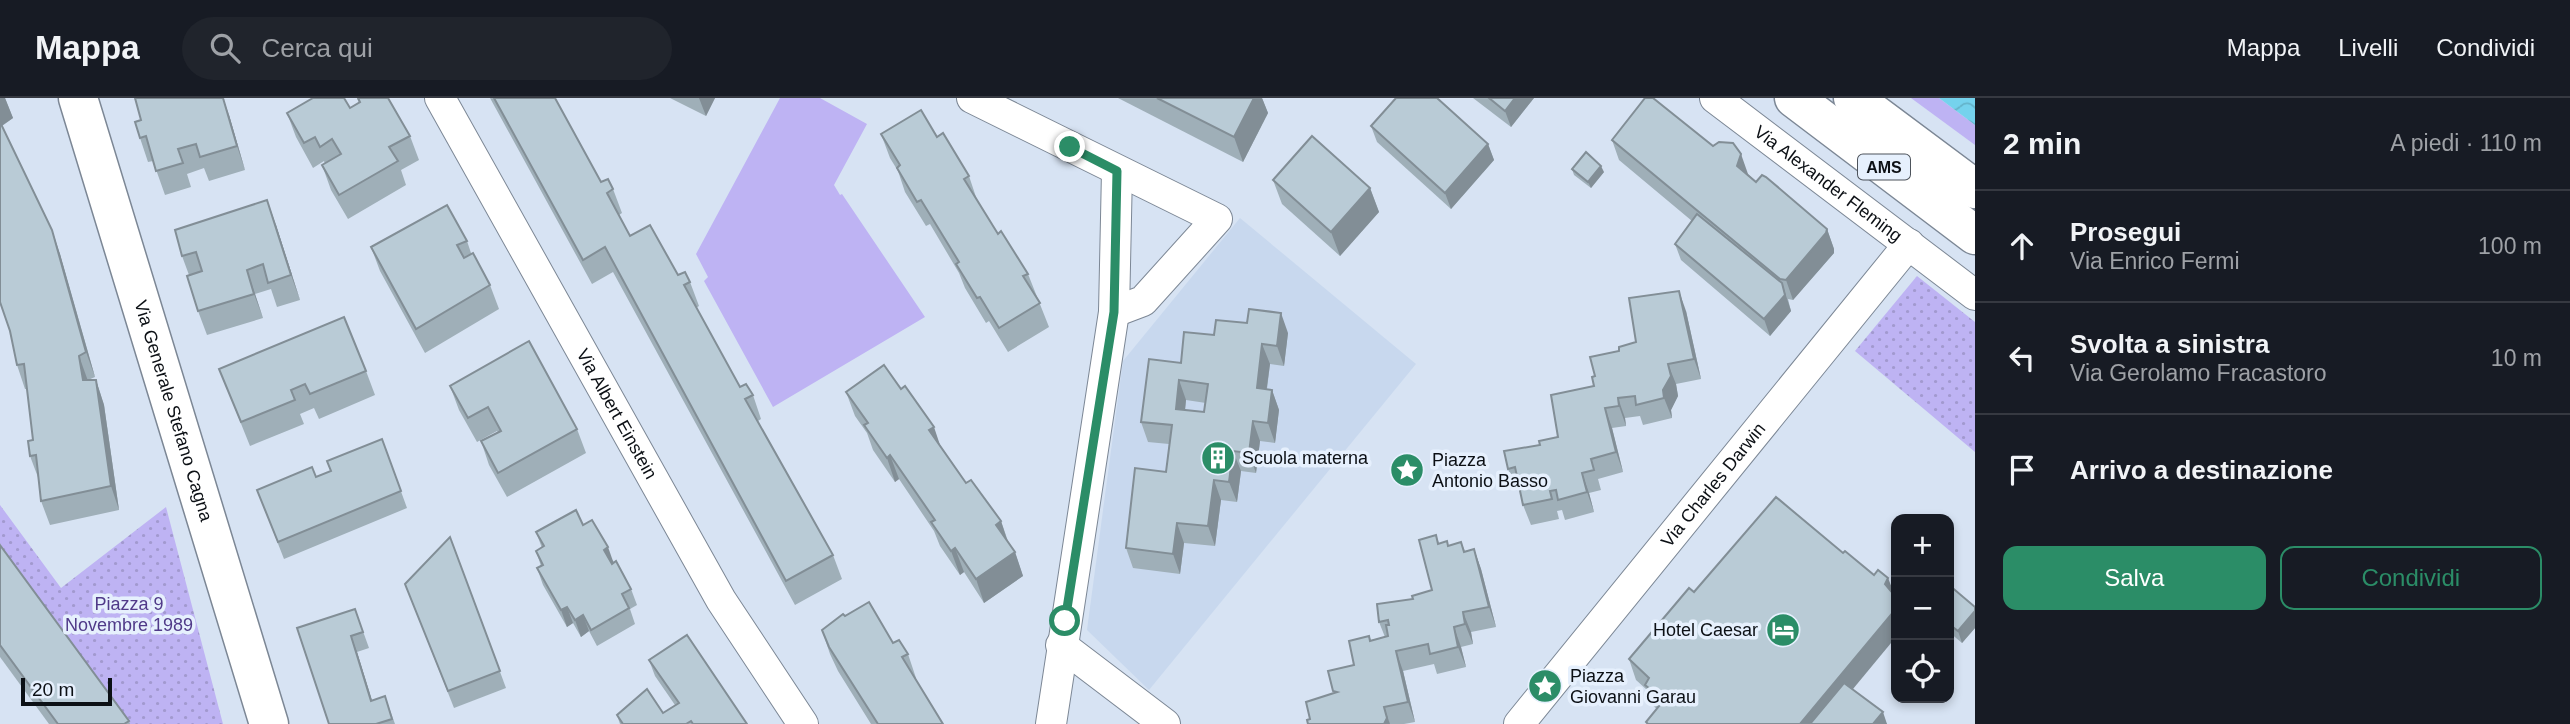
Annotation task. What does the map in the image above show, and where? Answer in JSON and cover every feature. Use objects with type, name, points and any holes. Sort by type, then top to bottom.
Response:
[{"type":"main road","name":"Via Generale Stefano Cagna","points":[[78,98],[269,724]]},
{"type":"main road","name":"AMS","points":[[1794,98],[1975,235]]},
{"type":"main road","name":"AMS","points":[[1853,98],[1975,189]]},
{"type":"street","name":"Via Albert Einstein","points":[[440,98],[721,600],[803,724]]},
{"type":"street","points":[[972,98],[1217,219],[1143,301],[1114,312]]},
{"type":"street","name":"Via Alexander Fleming","points":[[1714,98],[1975,295]]},
{"type":"street","points":[[1051,724],[1114,312],[1117,171]]},
{"type":"street","name":"Via Charles Darwin","points":[[1519,724],[1909,244]]},
{"type":"street","points":[[1061,645],[1165,724]]},
{"type":"shaded area","points":[[1240,218],[1416,364],[1149,690],[1087,630],[1123,361]]},
{"type":"green space","points":[[780,98],[820,98],[867,124],[834,185],[925,317],[773,407],[704,281],[708,277],[696,254]]},
{"type":"green space","points":[[1911,98],[1939,98],[1975,125],[1975,145]]},
{"type":"green space","points":[[1917,276],[1975,322],[1975,452],[1855,351]]},
{"type":"green space","name":"Piazza 9 Novembre 1989","points":[[0,505],[61,588],[166,507],[223,724],[129,724],[0,544]]},
{"type":"water","points":[[1939,98],[1975,98],[1975,125]]},
{"type":"building","points":[[135,98],[223,98],[237,146],[200,157],[196,144],[178,149],[183,163],[156,171],[146,136],[140,138],[135,122],[141,120]]},
{"type":"building","points":[[313,98],[344,98],[350,108],[360,102],[358,98],[388,98],[410,136],[389,147],[398,161],[339,195],[322,165],[341,154],[332,139],[320,147],[315,137],[304,143],[287,113]]},
{"type":"building","points":[[494,98],[555,98],[601,182],[608,179],[613,189],[607,193],[630,236],[650,225],[678,275],[685,272],[690,282],[684,285],[740,387],[746,384],[753,395],[745,399],[833,555],[786,581],[605,247],[583,260]]},
{"type":"building","points":[[1157,98],[1254,98],[1234,137]]},
{"type":"building","points":[[1396,98],[1437,98],[1488,144],[1445,193],[1371,126]]},
{"type":"building","points":[[1489,98],[1515,98],[1505,111]]},
{"type":"building","points":[[1645,98],[1653,98],[1713,146],[1719,142],[1733,143],[1741,154],[1737,166],[1756,182],[1762,175],[1766,177],[1827,229],[1786,280],[1780,279],[1612,140]]},
{"type":"building","points":[[921,110],[937,137],[943,133],[969,176],[964,179],[998,234],[1001,231],[1028,274],[1023,276],[1040,303],[999,328],[956,264],[959,262],[921,200],[917,202],[897,168],[900,165],[881,134]]},
{"type":"building","points":[[0,122],[52,230],[86,352],[79,356],[83,380],[96,380],[111,486],[41,501],[36,455],[30,456],[28,441],[33,440],[24,364],[17,365],[0,302]]},
{"type":"building","points":[[1312,136],[1370,188],[1331,232],[1273,180]]},
{"type":"building","points":[[1586,152],[1601,166],[1588,182],[1572,169]]},
{"type":"building","points":[[267,200],[291,275],[268,283],[263,264],[247,270],[254,294],[198,311],[187,276],[202,271],[196,252],[182,256],[175,230]]},
{"type":"building","points":[[447,205],[467,241],[457,245],[464,258],[473,253],[490,285],[416,329],[371,247]]},
{"type":"building","points":[[1697,214],[1782,283],[1785,295],[1764,319],[1675,244]]},
{"type":"building","points":[[1679,291],[1694,359],[1668,364],[1671,376],[1663,390],[1664,398],[1636,405],[1635,396],[1618,398],[1619,406],[1605,408],[1616,452],[1591,459],[1594,470],[1582,473],[1587,492],[1558,500],[1556,490],[1550,491],[1552,499],[1523,505],[1515,467],[1508,469],[1504,451],[1540,445],[1539,441],[1558,437],[1551,395],[1594,386],[1592,377],[1595,376],[1590,357],[1619,351],[1619,347],[1636,342],[1629,298]]},
{"type":"building","name":"Scuola materna","points":[[1249,309],[1281,313],[1277,346],[1262,344],[1257,388],[1272,390],[1268,423],[1253,421],[1249,453],[1233,451],[1229,482],[1214,480],[1208,526],[1177,523],[1173,554],[1126,548],[1135,468],[1166,472],[1172,425],[1141,422],[1149,359],[1181,363],[1184,332],[1214,335],[1216,320],[1247,323]],"holes":[[[1179,380],[1208,384],[1204,412],[1176,409]]]},
{"type":"building","points":[[344,317],[366,371],[310,394],[305,384],[291,390],[295,400],[241,422],[219,369]]},
{"type":"building","points":[[529,341],[577,429],[498,473],[481,441],[501,431],[488,407],[468,418],[450,386]]},
{"type":"building","points":[[884,365],[901,389],[905,386],[934,427],[929,430],[966,483],[971,480],[1001,521],[996,525],[1015,552],[976,579],[955,548],[951,551],[931,522],[935,520],[890,455],[887,458],[864,425],[868,423],[846,392]]},
{"type":"building","points":[[382,439],[401,491],[278,542],[257,490],[312,467],[316,477],[331,471],[327,461]]},
{"type":"building","points":[[1776,497],[1843,553],[1845,551],[1874,575],[1878,570],[1888,578],[1885,584],[1891,591],[1891,615],[1800,724],[1648,724],[1646,722],[1664,700],[1645,685],[1649,678],[1629,659],[1689,588],[1694,592]]},
{"type":"building","points":[[576,510],[583,525],[592,520],[608,547],[604,550],[612,564],[616,561],[631,589],[622,594],[629,608],[591,630],[583,615],[575,620],[567,607],[561,610],[537,568],[543,565],[536,551],[544,546],[536,532]]},
{"type":"building","points":[[1436,535],[1438,544],[1447,541],[1448,546],[1461,542],[1464,552],[1474,549],[1489,607],[1463,612],[1465,624],[1454,627],[1458,647],[1430,654],[1428,644],[1396,651],[1408,702],[1384,707],[1387,718],[1384,724],[1308,724],[1307,720],[1310,719],[1306,702],[1337,692],[1333,691],[1328,671],[1354,665],[1349,641],[1369,636],[1370,641],[1388,636],[1388,620],[1379,622],[1377,604],[1413,599],[1412,596],[1432,590],[1419,540]]},
{"type":"building","points":[[450,537],[500,671],[448,691],[405,584]]},
{"type":"building","points":[[0,545],[129,721],[124,724],[58,724],[0,645]]},
{"type":"building","points":[[1954,589],[1975,607],[1975,611],[1958,631],[1954,628]]},
{"type":"building","points":[[869,602],[893,643],[899,640],[908,654],[902,657],[943,724],[878,724],[829,647],[822,630],[843,614],[845,616]]},
{"type":"building","points":[[355,609],[363,632],[351,636],[371,701],[385,696],[392,719],[376,724],[329,724],[297,628]]},
{"type":"building","points":[[687,635],[747,724],[693,724],[691,721],[686,724],[623,724],[617,715],[647,689],[663,713],[679,703],[649,660]]},
{"type":"building","points":[[1844,683],[1883,712],[1873,724],[1810,724]]},
{"type":"place","name":"Scuola materna","points":[[1218,458]]},
{"type":"place","name":"Piazza Antonio Basso","points":[[1407,470]]},
{"type":"place","name":"Hotel Caesar","points":[[1783,630]]},
{"type":"place","name":"Piazza Giovanni Garau","points":[[1545,686]]},
{"type":"route","points":[[1065,621],[1114,312],[1117,171],[1070,147]]}]
